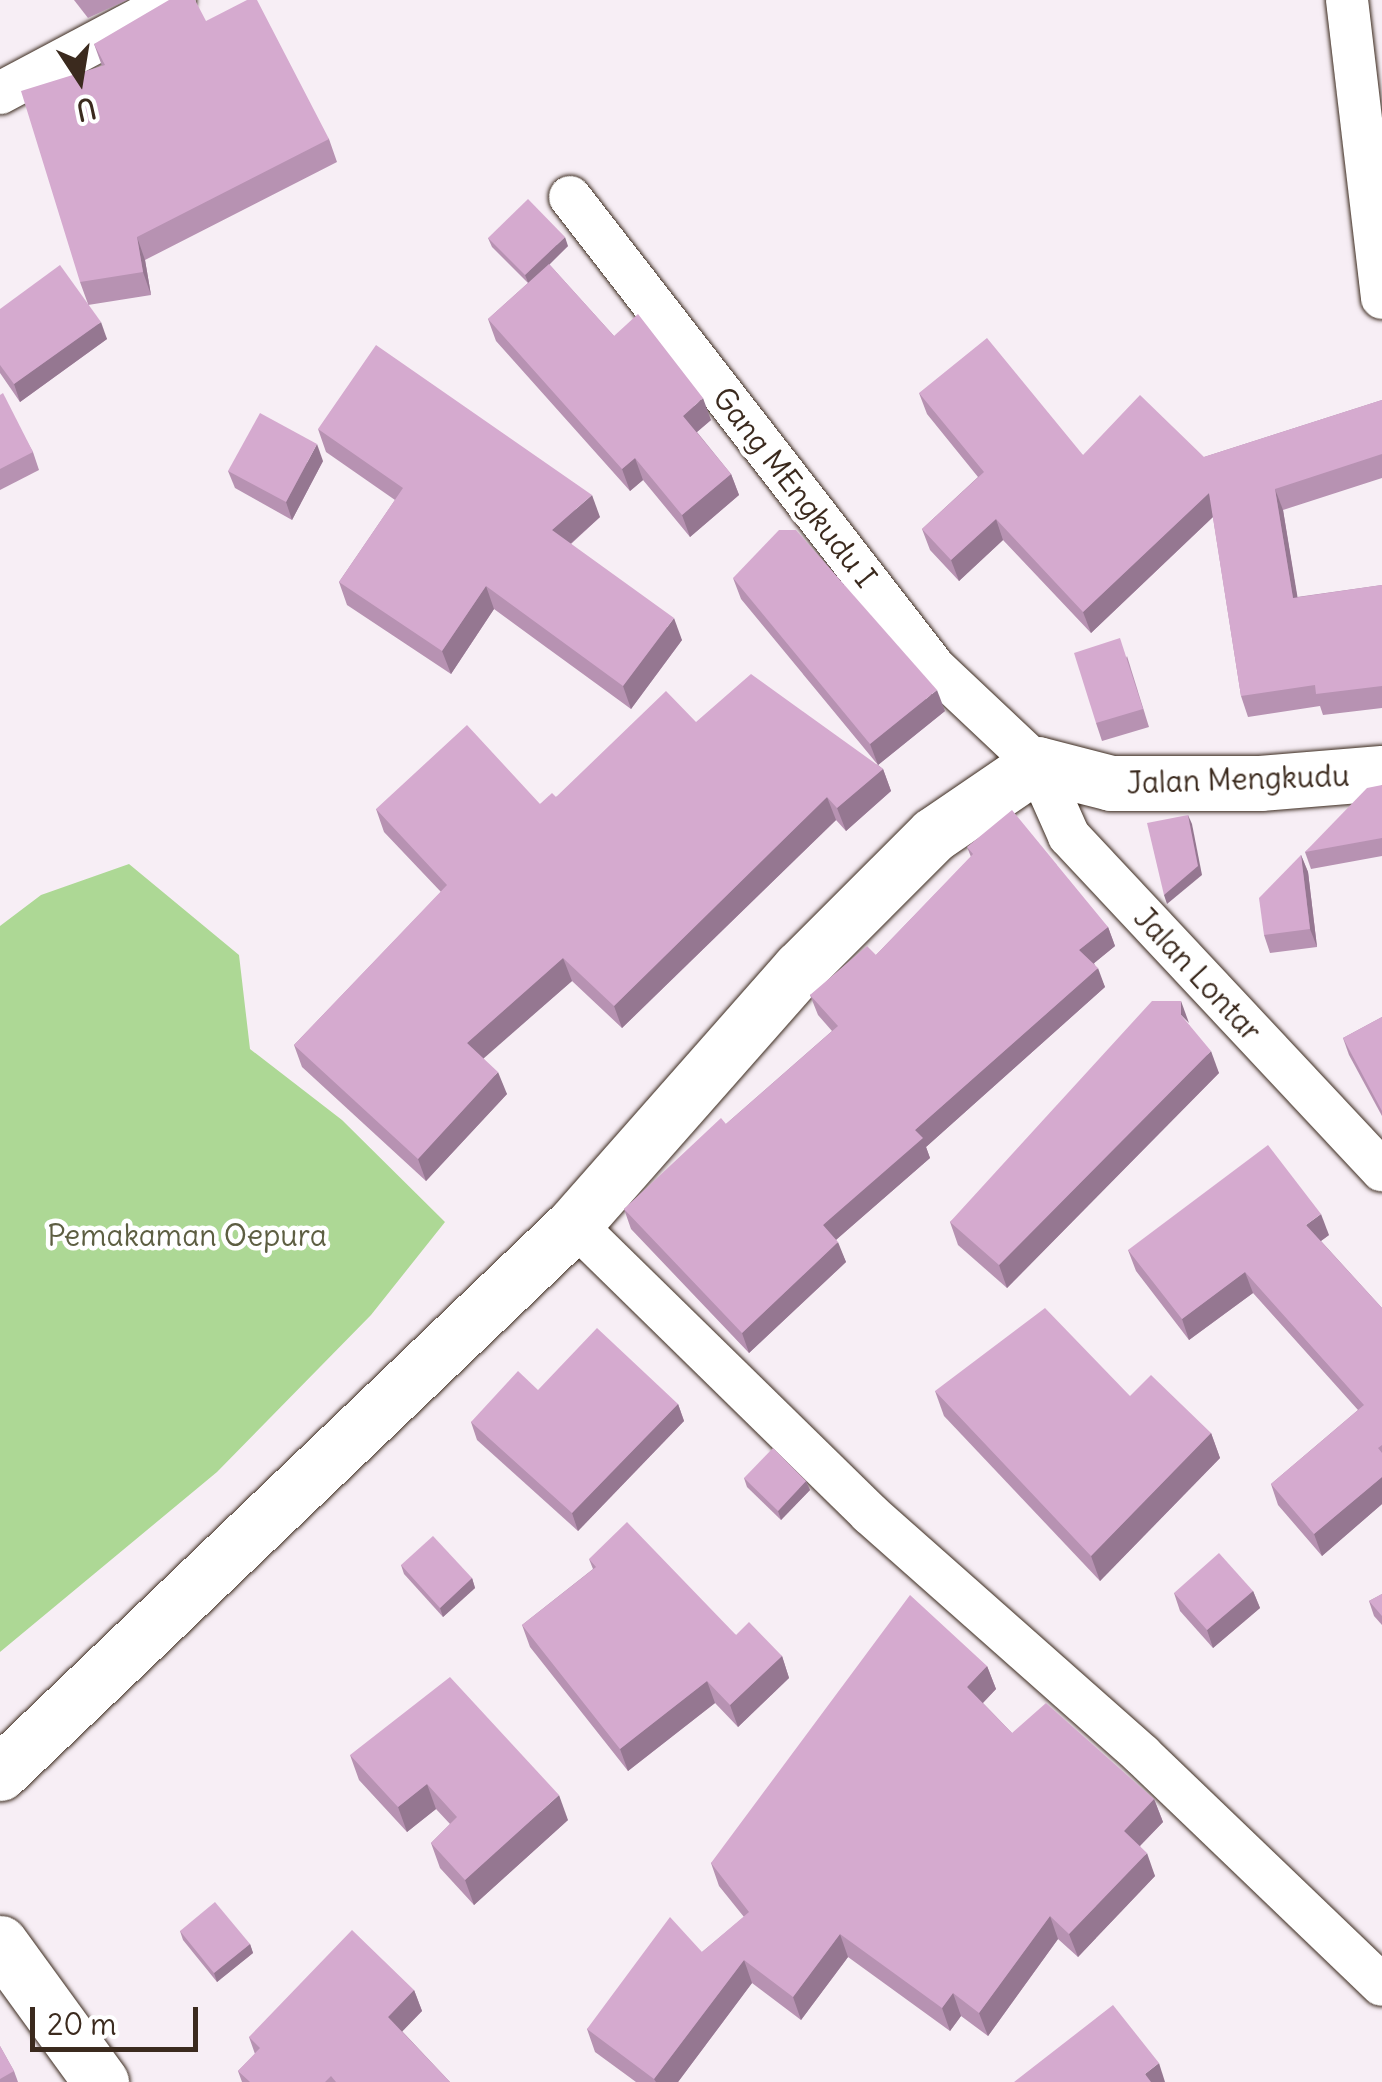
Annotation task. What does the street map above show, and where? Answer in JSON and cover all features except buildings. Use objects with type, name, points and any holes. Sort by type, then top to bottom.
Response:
[{"type":"street","points":[[0,93],[175,0]]},
{"type":"street","points":[[1347,0],[1377,222],[1382,298]]},
{"type":"street","name":"Gang MEngkudu I","points":[[570,196],[935,668],[1037,764]]},
{"type":"street","points":[[0,1773],[574,1224],[800,968],[933,835],[1037,764]]},
{"type":"street","name":"Jalan Mengkudu","points":[[1037,764],[1111,783],[1260,783],[1382,772]]},
{"type":"street","name":"Jalan Lontar","points":[[1037,764],[1069,836],[1382,1170]]},
{"type":"street","points":[[574,1224],[870,1514],[1142,1755],[1382,1985]]},
{"type":"street","points":[[0,1943],[100,2082]]},
{"type":"green space","name":"Pemakaman Oepura","points":[[129,864],[239,955],[250,1049],[342,1120],[445,1222],[371,1315],[217,1472],[0,1652],[0,926],[41,895]]}]
